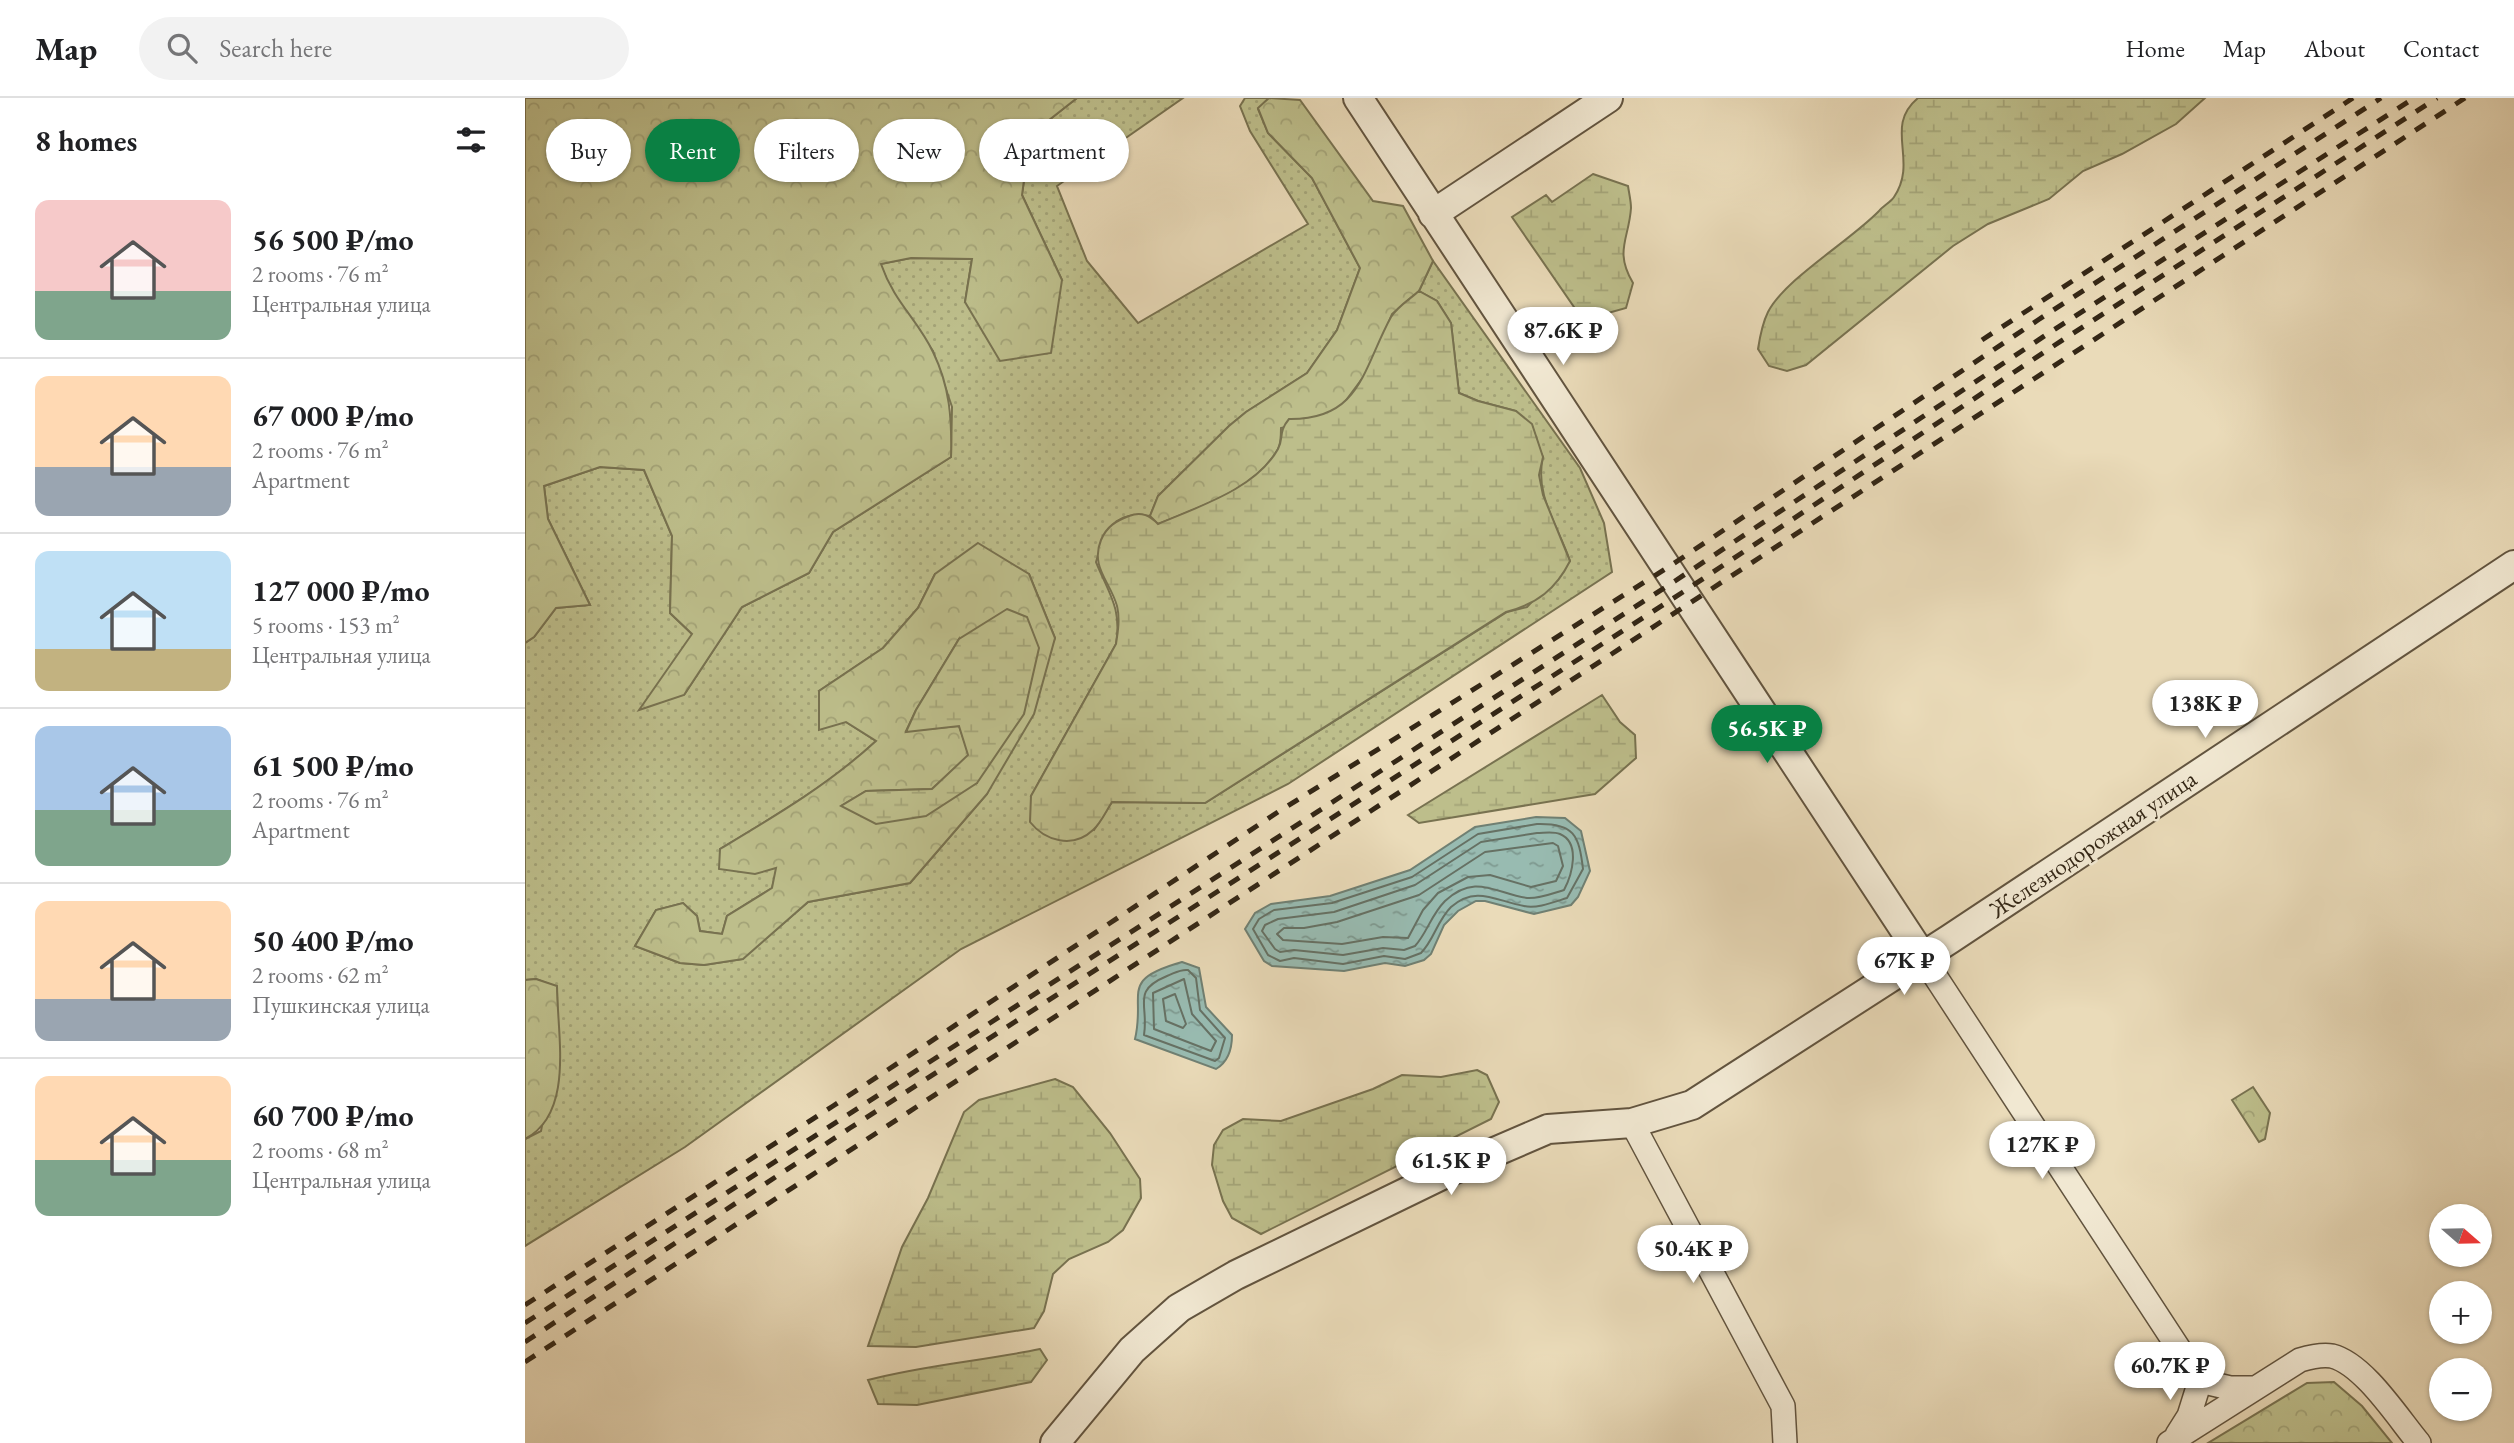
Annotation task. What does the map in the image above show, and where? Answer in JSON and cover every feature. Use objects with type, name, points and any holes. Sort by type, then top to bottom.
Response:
[{"type":"street","points":[[1358,98],[2200,1381],[2230,1388],[2253,1388]]},
{"type":"street","points":[[1433,214],[1608,98]]},
{"type":"street","name":"Железнодорожная улица","points":[[1055,1443],[1132,1350],[1179,1308],[1236,1275],[1448,1172],[1548,1129],[1632,1123],[1692,1105],[2514,565]]},
{"type":"street","points":[[1632,1123],[1783,1406],[1785,1443]]},
{"type":"street","points":[[2172,1441],[2300,1360],[2331,1356],[2360,1373],[2419,1443]]},
{"type":"street","points":[[2172,1441],[2189,1416],[2200,1381]]},
{"type":"green space","points":[[525,98],[1077,98],[1050,119],[979,119],[979,182],[1024,182],[1022,195],[1062,280],[1051,353],[1000,361],[965,302],[972,259],[911,258],[881,264],[886,277],[927,341],[939,365],[949,403],[951,457],[833,532],[809,573],[742,607],[684,695],[639,710],[692,634],[670,613],[672,536],[644,470],[600,467],[544,486],[548,519],[590,605],[556,608],[534,637],[525,643]]},
{"type":"green space","points":[[1077,98],[1183,98],[1129,136],[1129,119],[1050,119]]},
{"type":"green space","points":[[1245,98],[1269,98],[1258,109],[1268,133],[1312,178],[1360,268],[1337,330],[1307,373],[1229,426],[1158,496],[1150,516],[1127,516],[1107,532],[1096,562],[1116,611],[1116,644],[1031,796],[1094,830],[1112,802],[1205,803],[1507,612],[1527,607],[1570,561],[1544,497],[1541,471],[1543,457],[1516,411],[1459,393],[1451,323],[1437,301],[1419,291],[1433,261],[1580,468],[1604,523],[1612,572],[1288,784],[961,949],[685,1147],[525,1246],[525,1139],[541,1131],[558,1037],[557,987],[536,979],[525,980],[525,643],[534,637],[556,608],[590,605],[548,519],[544,486],[600,467],[644,470],[672,536],[670,613],[692,634],[684,695],[742,607],[809,573],[833,532],[951,457],[952,407],[933,351],[895,298],[880,264],[911,258],[972,259],[965,302],[1062,280],[1022,195],[1024,182],[1063,182],[1057,186],[1087,261],[1138,323],[1308,224],[1250,131],[1240,106]],"holes":[[[935,574],[1029,574],[1055,638],[987,794],[910,883],[808,902],[742,959],[704,965],[680,963],[635,946],[656,910],[683,903],[697,916],[700,931],[722,934],[727,916],[772,888],[777,867],[720,869],[720,849],[820,786],[876,741],[846,722],[819,691],[883,648],[918,608]]]},
{"type":"green space","points":[[1269,98],[1300,100],[1373,201],[1403,206],[1433,261],[1419,291],[1392,314],[1370,368],[1341,407],[1314,420],[1281,428],[1278,449],[1268,464],[1255,476],[1208,504],[1158,524],[1150,516],[1158,496],[1229,426],[1307,373],[1337,330],[1360,268],[1312,178],[1268,133],[1258,108]]},
{"type":"green space","points":[[1918,98],[2205,98],[2176,124],[2122,154],[2083,171],[2049,199],[1988,224],[1953,246],[1806,365],[1787,371],[1769,366],[1758,349],[1764,321],[1776,299],[1894,197],[1901,183],[1903,170],[1903,120]]},
{"type":"green space","points":[[1593,174],[1628,186],[1631,208],[1623,253],[1627,272],[1633,283],[1626,308],[1583,320],[1512,217],[1546,195],[1552,202]]},
{"type":"green space","points":[[1419,291],[1437,301],[1451,323],[1459,393],[1516,411],[1532,424],[1543,457],[1539,475],[1543,495],[1570,561],[1565,571],[1552,587],[1536,600],[1506,612],[1205,803],[1112,802],[1098,824],[1085,836],[1068,841],[1043,834],[1030,822],[1031,796],[1116,644],[1119,620],[1117,606],[1102,574],[1098,558],[1098,550],[1106,531],[1116,522],[1138,514],[1145,515],[1158,524],[1241,486],[1268,463],[1278,449],[1283,428],[1289,419],[1313,417],[1331,411],[1346,401],[1357,388],[1391,317]]},
{"type":"green space","points":[[978,543],[1029,574],[1055,638],[1034,714],[987,794],[910,883],[808,902],[743,959],[704,965],[680,963],[635,946],[656,910],[683,903],[697,916],[700,931],[722,934],[727,916],[772,888],[776,868],[755,874],[719,869],[720,849],[820,786],[876,741],[846,722],[819,730],[819,691],[883,648],[918,608],[935,574]],"holes":[[[959,639],[977,783],[841,806],[866,791],[932,789],[969,755],[959,726],[906,731]]]},
{"type":"green space","points":[[1007,609],[1027,617],[1039,648],[1024,714],[977,783],[926,816],[876,824],[841,806],[866,791],[932,789],[968,755],[959,726],[906,732],[916,710],[959,639]]},
{"type":"green space","points":[[1602,695],[1620,722],[1635,735],[1636,758],[1595,794],[1419,823],[1408,815]]},
{"type":"green space","points":[[536,979],[557,986],[560,1071],[551,1111],[541,1127],[525,1139],[525,980]]},
{"type":"green space","points":[[1477,1070],[1487,1075],[1499,1102],[1491,1119],[1261,1234],[1232,1218],[1223,1201],[1212,1165],[1214,1145],[1223,1130],[1243,1119],[1281,1121],[1373,1089],[1402,1075],[1441,1077]]},
{"type":"green space","points":[[1055,1079],[1073,1087],[1110,1133],[1140,1179],[1141,1198],[1123,1230],[1108,1242],[1069,1259],[1053,1274],[1044,1311],[1034,1328],[916,1347],[868,1346],[902,1247],[928,1198],[964,1112],[979,1100]]},
{"type":"green space","points":[[2253,1087],[2270,1113],[2265,1139],[2259,1142],[2232,1100]]},
{"type":"green space","points":[[1040,1349],[1047,1360],[1031,1382],[917,1405],[878,1404],[868,1380],[910,1371]]},
{"type":"green space","points":[[2334,1382],[2362,1406],[2392,1443],[2208,1443],[2307,1383]]},
{"type":"water","points":[[1536,817],[1565,818],[1581,831],[1590,871],[1578,897],[1571,905],[1534,914],[1476,901],[1458,911],[1444,925],[1431,954],[1424,960],[1405,966],[1385,963],[1344,971],[1272,966],[1264,961],[1245,929],[1255,913],[1271,904],[1330,896],[1410,870],[1475,827]]},
{"type":"water","points":[[1182,962],[1199,968],[1206,1007],[1232,1035],[1228,1055],[1224,1063],[1216,1069],[1135,1039],[1142,982],[1149,975]]},
{"type":"railway","points":[[1982,340],[2353,98]]},
{"type":"railway","points":[[525,1305],[833,1106],[1278,812],[1667,568],[2038,320],[2381,98]]},
{"type":"railway","points":[[525,1323],[1675,581],[2049,333],[2414,98]]},
{"type":"railway","points":[[525,1342],[850,1128],[1683,592],[2055,345],[2437,98]]},
{"type":"railway","points":[[525,1362],[2465,98]]}]
